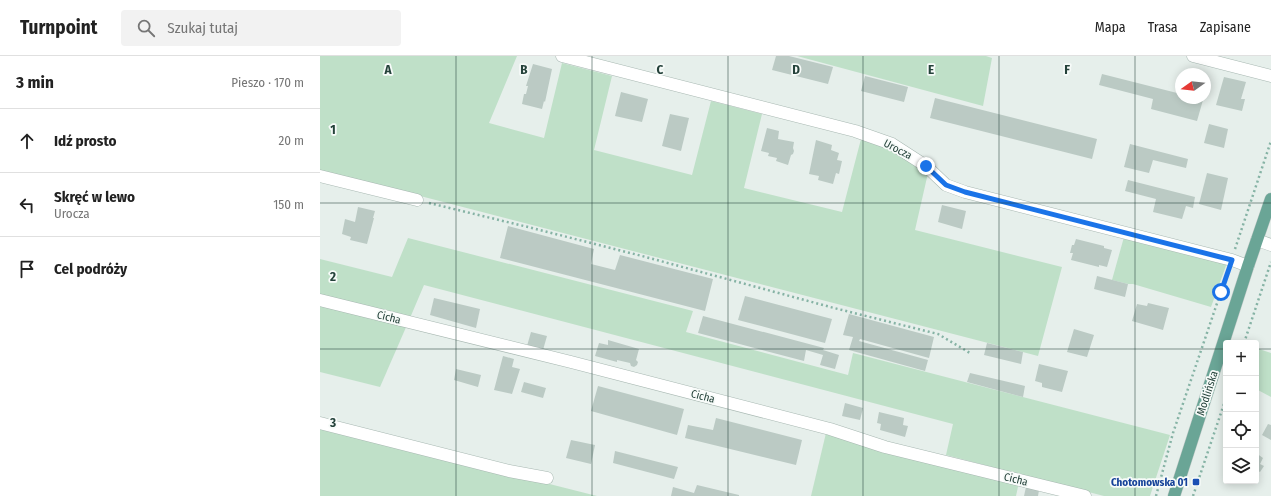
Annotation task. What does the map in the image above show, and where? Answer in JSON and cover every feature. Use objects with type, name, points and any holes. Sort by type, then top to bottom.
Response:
[{"type":"main road","name":"Modlińska","points":[[1174,496],[1271,199]]},
{"type":"street","name":"Urocza","points":[[562,56],[855,130],[892,144],[926,166],[946,185],[965,192],[1232,260],[1248,266]]},
{"type":"street","points":[[1193,56],[1271,76]]},
{"type":"street","points":[[320,176],[417,200]]},
{"type":"street","points":[[1257,240],[1271,245]]},
{"type":"street","name":"Cicha","points":[[320,300],[571,362],[830,430],[885,447],[1085,496]]},
{"type":"street","points":[[320,423],[547,478]]},
{"type":"path","points":[[1156,496],[1173,433],[1271,141]]},
{"type":"path","points":[[417,200],[938,334],[970,353]]},
{"type":"path","points":[[1245,340],[1271,262]]},
{"type":"path","points":[[1193,496],[1223,407]]},
{"type":"green space","points":[[320,56],[517,56],[489,123],[544,138],[562,63],[612,76],[594,150],[692,175],[711,101],[762,114],[744,188],[842,212],[861,139],[886,147],[908,159],[928,173],[915,230],[1062,267],[1038,356],[320,170]]},
{"type":"green space","points":[[797,56],[986,56],[992,58],[983,106]]},
{"type":"green space","points":[[1124,237],[1227,263],[1211,307],[1133,284],[1112,280]]},
{"type":"green space","points":[[408,238],[693,311],[686,332],[848,375],[853,353],[1170,435],[1150,496],[1104,496],[946,455],[953,424],[424,285],[410,318],[320,294],[320,259],[392,277]]},
{"type":"green space","points":[[320,304],[407,325],[380,387],[320,372]]},
{"type":"green space","points":[[1259,349],[1271,353],[1271,397],[1259,391]]},
{"type":"green space","points":[[320,427],[355,435],[597,496],[320,496]]},
{"type":"green space","points":[[826,433],[1019,482],[1016,496],[811,496]]},
{"type":"building","points":[[776,56],[789,56],[833,67],[828,84],[772,70]]},
{"type":"building","points":[[533,64],[552,69],[545,102],[544,101],[542,109],[522,104],[524,94],[526,94],[528,86],[526,86]]},
{"type":"building","points":[[1102,74],[1175,92],[1175,104],[1202,104],[1197,121],[1151,109],[1153,99],[1099,85]]},
{"type":"building","points":[[865,76],[908,87],[904,102],[861,91]]},
{"type":"building","points":[[1224,77],[1246,82],[1241,99],[1245,99],[1242,111],[1216,105]]},
{"type":"building","points":[[621,92],[648,99],[642,122],[615,116]]},
{"type":"building","points":[[935,98],[1097,139],[1092,159],[930,118]]},
{"type":"building","points":[[670,114],[689,118],[681,151],[662,146]]},
{"type":"building","points":[[1209,124],[1228,129],[1224,148],[1204,143]]},
{"type":"building","points":[[767,128],[779,131],[778,139],[794,142],[794,151],[788,165],[776,161],[777,158],[768,156],[769,153],[761,151]]},
{"type":"building","points":[[816,140],[832,145],[831,150],[839,153],[837,160],[842,161],[839,174],[836,173],[833,184],[818,180],[819,176],[809,174]]},
{"type":"building","points":[[1130,144],[1188,159],[1186,168],[1153,160],[1149,173],[1124,167]]},
{"type":"building","points":[[1207,173],[1228,178],[1221,210],[1199,204]]},
{"type":"building","points":[[1128,180],[1195,197],[1193,208],[1186,206],[1182,219],[1153,212],[1156,199],[1125,191]]},
{"type":"building","points":[[942,205],[966,211],[962,229],[938,222]]},
{"type":"building","points":[[358,207],[375,211],[367,244],[350,240],[351,237],[342,234],[345,219],[355,222]]},
{"type":"building","points":[[508,226],[594,249],[591,264],[615,270],[620,255],[713,279],[705,311],[500,258]]},
{"type":"building","points":[[1076,239],[1104,246],[1104,248],[1112,250],[1107,267],[1099,265],[1099,267],[1071,260],[1073,253],[1070,253],[1072,245],[1074,245]]},
{"type":"building","points":[[1097,276],[1128,284],[1125,297],[1094,289]]},
{"type":"building","points":[[745,296],[832,319],[825,343],[738,320]]},
{"type":"building","points":[[434,298],[480,309],[476,328],[430,315]]},
{"type":"building","points":[[1148,303],[1169,308],[1163,330],[1132,321],[1137,304],[1147,306]]},
{"type":"building","points":[[849,314],[934,337],[929,358],[860,339],[859,341],[928,360],[925,371],[849,350],[853,337],[843,335]]},
{"type":"building","points":[[703,316],[824,348],[823,350],[839,355],[835,369],[820,365],[823,355],[806,350],[804,361],[698,333]]},
{"type":"building","points":[[1074,329],[1094,335],[1087,357],[1067,352]]},
{"type":"building","points":[[531,332],[547,336],[543,350],[527,346]]},
{"type":"building","points":[[608,340],[639,349],[636,360],[638,362],[637,365],[634,367],[631,366],[630,363],[617,360],[617,362],[595,356],[599,343],[608,345]]},
{"type":"building","points":[[987,343],[1023,352],[1021,364],[984,355]]},
{"type":"building","points":[[503,356],[514,359],[512,367],[520,369],[512,394],[494,390]]},
{"type":"building","points":[[1039,364],[1068,371],[1062,392],[1042,387],[1042,383],[1035,381]]},
{"type":"building","points":[[456,369],[481,375],[478,387],[454,380]]},
{"type":"building","points":[[970,373],[1025,386],[1023,397],[967,382]]},
{"type":"building","points":[[524,382],[546,388],[543,398],[521,392]]},
{"type":"building","points":[[598,386],[684,409],[677,435],[591,411]]},
{"type":"building","points":[[845,403],[863,408],[860,420],[842,416]]},
{"type":"building","points":[[879,412],[904,418],[903,425],[908,426],[905,437],[880,430],[881,424],[877,423]]},
{"type":"building","points":[[716,418],[802,440],[796,465],[685,438],[688,425],[713,430]]},
{"type":"building","points":[[1268,424],[1271,425],[1271,440],[1262,435]]},
{"type":"building","points":[[571,440],[595,445],[591,464],[566,458]]},
{"type":"building","points":[[615,451],[678,467],[674,479],[613,463]]},
{"type":"building","points":[[1259,455],[1263,458],[1260,464],[1264,466],[1260,472]]},
{"type":"building","points":[[697,485],[739,496],[671,496],[673,487],[694,493]]},
{"type":"building","points":[[1026,487],[1039,490],[1038,496],[1024,496]]},
{"type":"place","name":"Chotomowska 01","points":[[1196,482]]},
{"type":"route","points":[[926,166],[946,185],[965,192],[1232,260],[1221,292]]}]
